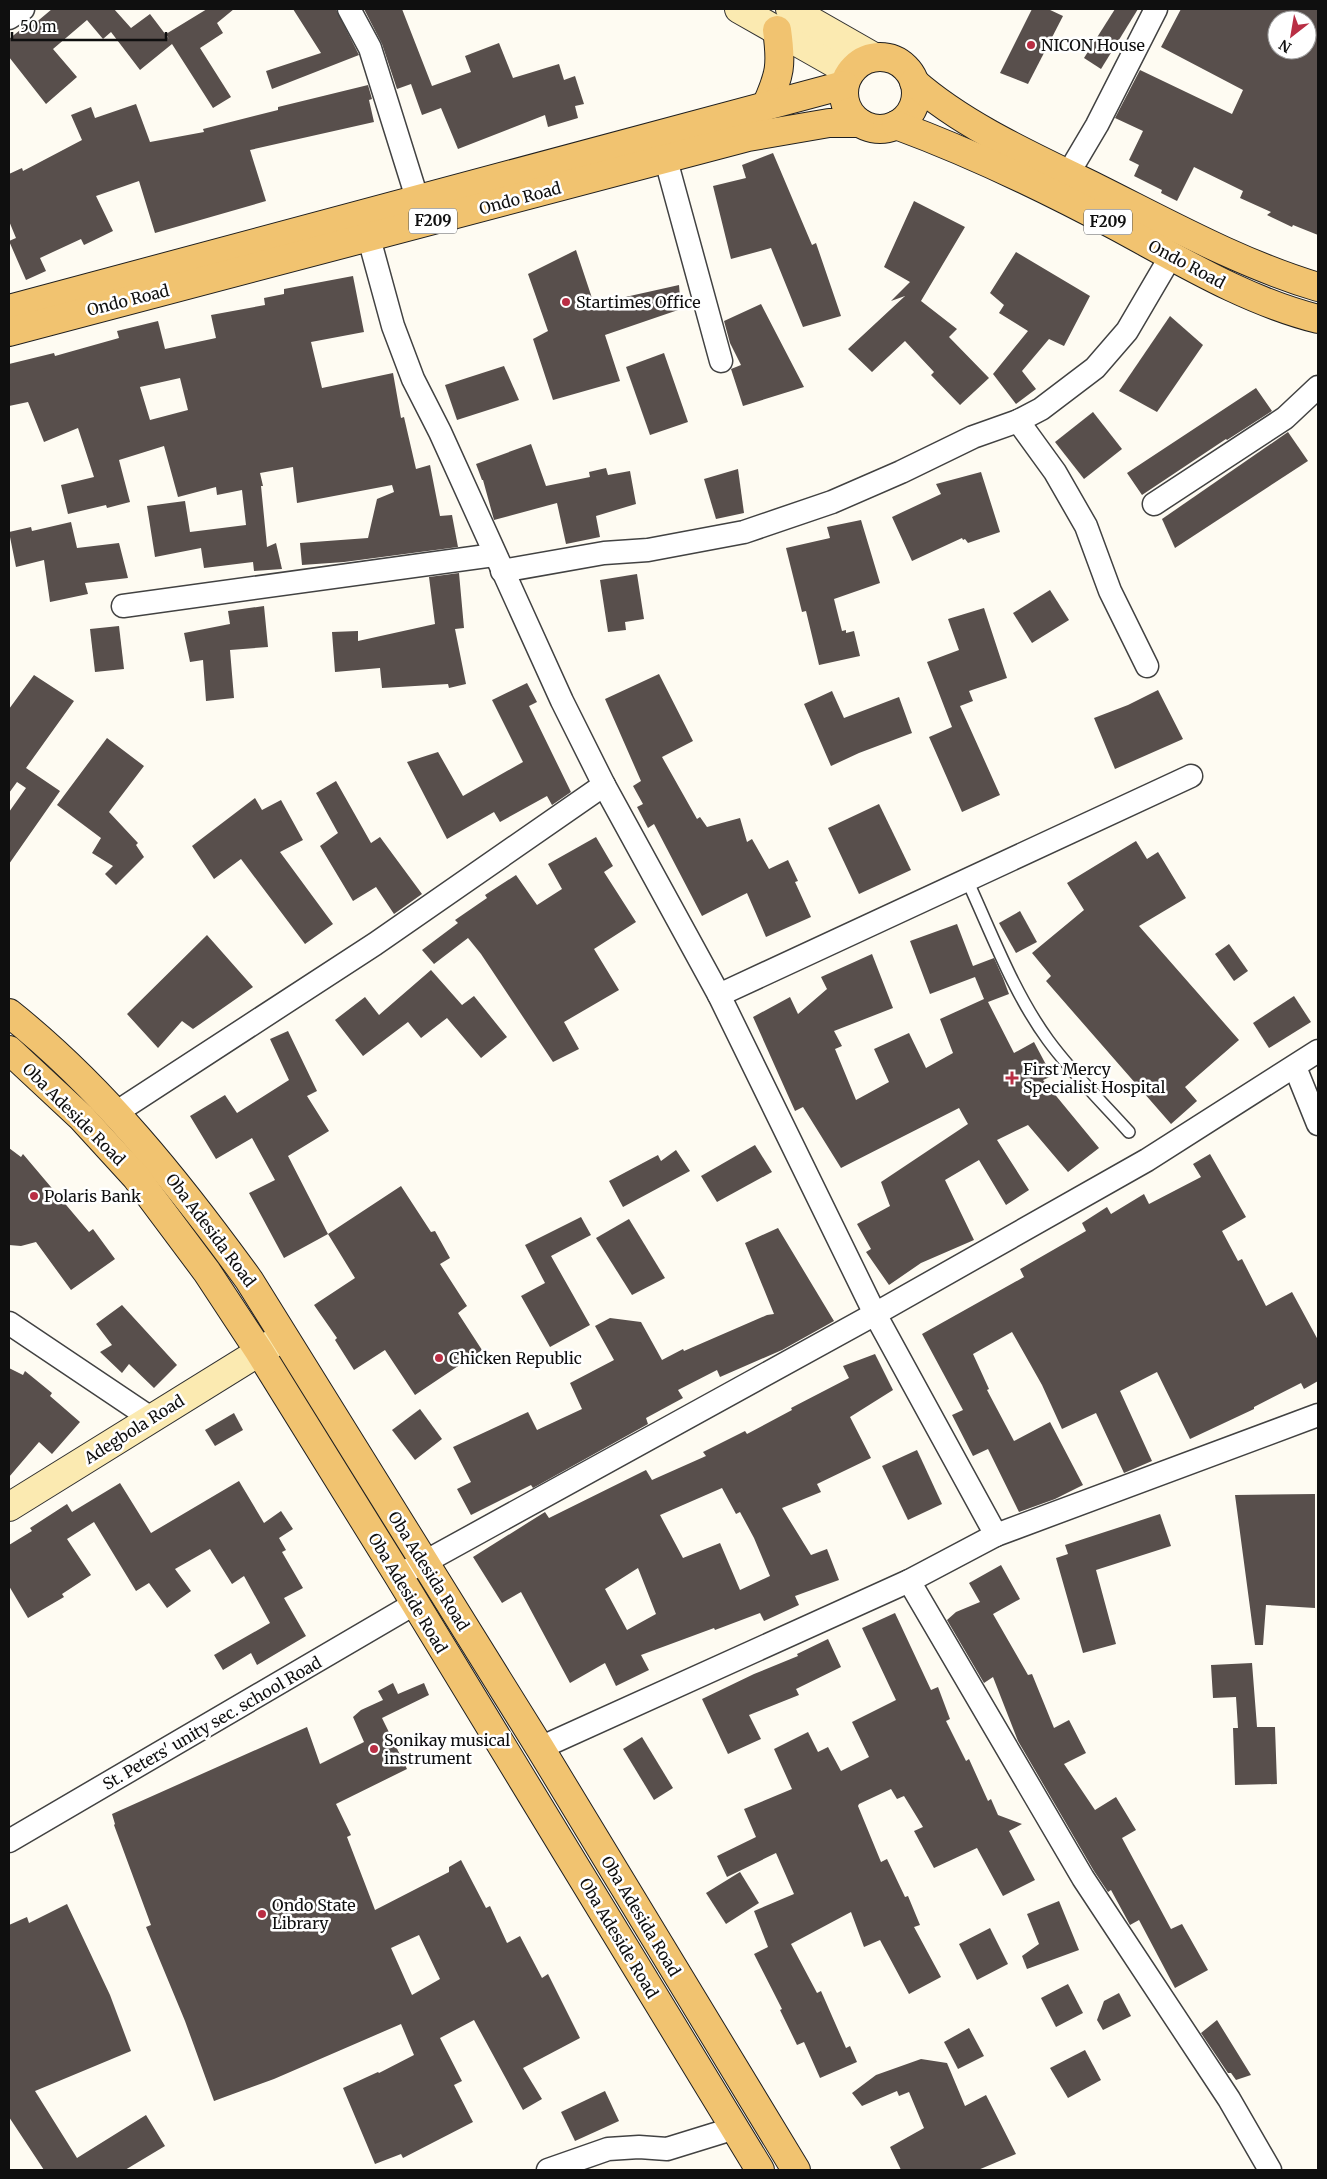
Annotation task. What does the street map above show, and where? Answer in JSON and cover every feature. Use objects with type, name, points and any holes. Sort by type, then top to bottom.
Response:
[{"type":"main road","points":[[766,106],[780,71],[784,20]]},
{"type":"main road","name":"F209","points":[[847,78],[856,65],[874,57],[887,57],[898,62],[908,70],[914,82]]},
{"type":"main road","name":"Ondo Road","points":[[9,332],[365,226],[417,198],[766,106],[847,78]]},
{"type":"main road","points":[[847,78],[846,106],[852,116],[860,123]]},
{"type":"main road","name":"Ondo Road","points":[[914,82],[935,100],[977,126],[1068,174],[1207,243],[1291,279],[1318,287]]},
{"type":"main road","points":[[896,125],[906,117],[913,107],[916,94],[914,82]]},
{"type":"main road","name":"Ondo Road","points":[[9,309],[365,226],[666,160],[748,137],[829,123],[860,123]]},
{"type":"main road","name":"F209","points":[[860,123],[872,128],[896,125]]},
{"type":"main road","name":"Ondo Road","points":[[896,125],[936,140],[1022,178],[1234,289],[1318,319]]},
{"type":"main road","name":"Oba Adesida Road","points":[[9,1013],[37,1035],[117,1112],[208,1223],[249,1280],[423,1563],[540,1748],[796,2170]]},
{"type":"main road","name":"Oba Adeside Road","points":[[9,1050],[82,1118],[136,1177],[207,1272],[260,1351],[760,2170]]},
{"type":"street","points":[[9,18],[23,9]]},
{"type":"street","points":[[349,9],[370,48],[417,198]]},
{"type":"street","points":[[738,9],[784,20],[874,57]]},
{"type":"street","points":[[1068,174],[1097,125],[1156,9]]},
{"type":"street","points":[[784,20],[847,78]]},
{"type":"street","points":[[666,160],[721,361]]},
{"type":"street","points":[[365,226],[393,326],[413,379],[440,432],[562,701],[604,785],[719,995],[875,1314],[996,1535]]},
{"type":"street","points":[[122,606],[498,563],[648,550],[744,532],[832,502],[974,437],[1018,421],[1041,409],[1095,368],[1127,331],[1171,256]]},
{"type":"street","points":[[1154,504],[1285,418],[1318,387]]},
{"type":"street","points":[[1018,421],[1055,472],[1086,526],[1110,591],[1147,666]]},
{"type":"street","points":[[719,995],[1191,776]]},
{"type":"street","points":[[117,1112],[374,944],[604,785]]},
{"type":"street","points":[[398,1575],[875,1314],[1147,1160],[1318,1051]]},
{"type":"street","points":[[1295,1067],[1318,1124]]},
{"type":"street","points":[[9,1323],[152,1419]]},
{"type":"street","name":"Adegbola Road","points":[[9,1507],[285,1336]]},
{"type":"street","points":[[540,1748],[909,1581],[996,1535],[1318,1415]]},
{"type":"street","points":[[909,1581],[1083,1878],[1229,2099],[1270,2170]]},
{"type":"street","name":"St. Peters' unity sec. school Road","points":[[9,1841],[414,1604]]},
{"type":"street","points":[[548,2170],[608,2149],[639,2147],[667,2149],[735,2128]]},
{"type":"lane","points":[[967,880],[1024,1002],[1047,1039],[1066,1063],[1129,1132]]},
{"type":"building","points":[[52,9],[114,9],[131,28],[150,14],[169,39],[166,34],[207,9],[234,9],[217,23],[223,33],[200,48],[231,97],[213,108],[172,44],[140,70],[111,32],[103,39],[87,20],[53,49],[77,77],[46,104],[9,57],[9,39],[30,22],[33,25]]},
{"type":"building","points":[[293,9],[336,9],[359,55],[272,89],[266,71],[321,53]]},
{"type":"building","points":[[364,9],[402,9],[432,86],[471,72],[465,56],[499,43],[513,78],[559,64],[564,80],[575,76],[584,104],[575,106],[578,118],[548,127],[545,115],[458,149],[441,108],[422,115],[411,84],[397,89],[382,44]]},
{"type":"building","name":"NICON House","points":[[1032,9],[1048,9],[1063,16],[1028,84],[1000,73]]},
{"type":"building","points":[[1115,9],[1138,9],[1101,69],[1084,58]]},
{"type":"building","points":[[1181,9],[1318,9],[1318,235],[1293,225],[1292,227],[1267,215],[1271,212],[1240,198],[1243,191],[1194,167],[1177,201],[1161,193],[1162,190],[1134,176],[1139,165],[1129,160],[1143,131],[1115,118],[1140,70],[1232,114],[1243,90],[1161,47]]},
{"type":"building","points":[[368,85],[372,99],[369,100],[374,122],[250,150],[266,201],[155,233],[139,181],[96,196],[113,231],[84,245],[81,239],[40,258],[46,271],[26,280],[9,241],[16,238],[9,221],[9,174],[22,168],[23,171],[82,140],[71,115],[91,107],[95,118],[136,104],[150,142],[204,132],[203,129],[278,110],[278,107]]},
{"type":"building","points":[[773,153],[812,245],[816,243],[841,316],[803,327],[771,248],[731,259],[713,186],[746,178],[742,165]]},
{"type":"building","points":[[914,201],[965,227],[921,301],[957,329],[949,337],[989,378],[960,405],[931,375],[934,372],[905,341],[872,372],[848,349],[905,296],[891,301],[910,282],[884,267]]},
{"type":"building","name":"Startimes Office","points":[[576,250],[594,304],[679,285],[681,309],[605,335],[620,381],[553,400],[533,339],[548,331],[528,274]]},
{"type":"building","points":[[1016,252],[1090,296],[1064,346],[1049,339],[1022,371],[1036,389],[1016,404],[993,374],[1028,331],[999,313],[1004,305],[990,293]]},
{"type":"building","points":[[353,276],[364,332],[311,342],[322,388],[393,373],[401,418],[404,417],[416,469],[430,465],[440,516],[452,515],[458,547],[344,562],[302,565],[300,543],[368,538],[377,499],[394,492],[392,485],[297,503],[293,467],[260,473],[263,486],[261,486],[267,547],[276,543],[282,569],[254,571],[253,562],[204,568],[201,548],[155,557],[147,506],[185,501],[190,532],[246,525],[242,490],[217,495],[216,487],[178,497],[164,446],[119,460],[130,502],[107,508],[106,505],[68,514],[61,485],[94,477],[78,428],[44,442],[28,402],[9,406],[9,364],[54,353],[55,356],[119,338],[117,331],[158,321],[165,349],[216,338],[211,315],[265,305],[264,298],[284,294],[284,289]],"holes":[[[180,378],[188,410],[150,420],[140,387]]]},
{"type":"building","points":[[761,304],[804,387],[743,406],[731,369],[741,365],[730,343],[724,321]]},
{"type":"building","points":[[1170,316],[1203,345],[1157,412],[1119,391]]},
{"type":"building","points":[[664,353],[688,422],[650,435],[626,367]]},
{"type":"building","points":[[504,366],[519,400],[457,420],[445,385]]},
{"type":"building","points":[[1256,388],[1272,411],[1142,495],[1127,473]]},
{"type":"building","points":[[1093,412],[1122,449],[1084,479],[1055,442]]},
{"type":"building","points":[[1288,432],[1308,461],[1175,548],[1162,519]]},
{"type":"building","points":[[531,444],[546,486],[590,477],[589,472],[606,468],[608,475],[630,471],[636,504],[596,516],[600,537],[566,544],[557,503],[494,520],[483,480],[476,464]]},
{"type":"building","points":[[738,469],[744,513],[716,519],[704,479]]},
{"type":"building","points":[[981,472],[1000,532],[968,543],[962,538],[912,561],[892,517],[941,494],[936,484]]},
{"type":"building","points":[[861,520],[880,583],[834,599],[842,631],[846,630],[846,633],[854,631],[860,656],[819,665],[806,611],[802,612],[786,548],[830,538],[827,527]]},
{"type":"building","points":[[71,522],[77,548],[119,543],[128,578],[85,583],[88,594],[50,602],[44,560],[16,567],[9,532],[31,527],[32,531]]},
{"type":"building","points":[[459,573],[464,628],[455,629],[466,684],[449,688],[448,684],[382,688],[380,668],[335,672],[332,632],[358,631],[358,641],[435,624],[429,577]]},
{"type":"building","points":[[637,574],[644,619],[625,622],[626,630],[608,632],[600,580]]},
{"type":"building","points":[[1050,590],[1069,620],[1032,643],[1013,613]]},
{"type":"building","points":[[264,606],[268,647],[230,650],[234,698],[206,701],[203,660],[190,662],[184,633],[230,624],[228,611]]},
{"type":"building","points":[[984,608],[1007,678],[969,691],[973,701],[960,706],[1000,795],[962,812],[929,737],[952,727],[927,662],[959,650],[948,619]]},
{"type":"building","points":[[119,626],[124,669],[95,672],[90,629]]},
{"type":"building","points":[[659,674],[693,741],[662,757],[697,819],[700,817],[707,827],[740,818],[747,842],[752,839],[769,869],[788,860],[798,881],[795,882],[811,917],[766,937],[747,893],[702,916],[654,824],[648,828],[637,807],[643,804],[633,786],[641,781],[605,699]]},
{"type":"building","points":[[34,675],[74,701],[26,768],[60,791],[9,864],[9,812],[26,788],[17,782],[9,793],[9,709]]},
{"type":"building","points":[[527,683],[537,702],[529,706],[571,792],[552,805],[547,796],[500,822],[494,812],[447,839],[407,762],[438,752],[463,796],[523,762],[492,700]]},
{"type":"building","points":[[1158,690],[1183,739],[1115,769],[1094,718],[1128,705]]},
{"type":"building","points":[[832,691],[844,718],[899,697],[912,733],[831,766],[804,704]]},
{"type":"building","points":[[107,738],[144,766],[109,812],[138,843],[136,845],[144,857],[116,885],[105,874],[113,866],[92,853],[101,838],[57,805]]},
{"type":"building","points":[[336,781],[371,843],[380,837],[422,894],[394,914],[376,887],[353,901],[320,846],[338,833],[316,793]]},
{"type":"building","points":[[255,798],[262,810],[281,800],[303,840],[280,852],[333,924],[305,944],[241,859],[214,879],[192,846]]},
{"type":"building","points":[[879,804],[911,870],[859,894],[828,828]]},
{"type":"building","points":[[596,837],[613,866],[604,872],[636,922],[594,949],[619,990],[564,1022],[579,1049],[553,1062],[481,954],[468,938],[434,964],[422,950],[458,923],[455,920],[487,898],[485,895],[516,875],[537,905],[562,889],[548,864]]},
{"type":"building","name":"First Mercy Specialist Hospital","points":[[1136,841],[1147,859],[1158,852],[1186,898],[1139,926],[1239,1040],[1185,1087],[1197,1101],[1171,1124],[1046,981],[1051,976],[1032,953],[1084,910],[1067,883]]},
{"type":"building","points":[[1020,911],[1037,942],[1016,953],[999,923]]},
{"type":"building","points":[[957,924],[973,966],[994,958],[1003,978],[1009,994],[988,1002],[1014,1053],[1034,1042],[1052,1076],[1043,1080],[1099,1148],[1068,1172],[1028,1125],[997,1140],[1029,1190],[1006,1205],[979,1160],[945,1180],[974,1240],[921,1263],[889,1285],[866,1252],[871,1249],[857,1224],[890,1206],[881,1182],[968,1124],[959,1108],[841,1168],[803,1107],[795,1111],[753,1017],[790,997],[798,1014],[827,989],[821,977],[872,954],[893,1008],[834,1031],[842,1046],[835,1049],[856,1100],[889,1082],[874,1049],[909,1033],[926,1068],[953,1053],[940,1019],[984,999],[975,977],[930,994],[910,941]]},
{"type":"building","points":[[207,935],[253,987],[193,1029],[182,1021],[158,1048],[127,1014]]},
{"type":"building","points":[[1229,944],[1248,971],[1234,981],[1215,954]]},
{"type":"building","points":[[431,970],[462,1005],[474,996],[507,1037],[481,1058],[447,1018],[421,1038],[408,1022],[363,1056],[335,1020],[365,997],[379,1015]]},
{"type":"building","points":[[1294,996],[1311,1022],[1269,1048],[1253,1023]]},
{"type":"building","points":[[288,1031],[317,1091],[307,1096],[329,1131],[288,1156],[328,1234],[284,1258],[249,1193],[275,1180],[252,1138],[216,1159],[190,1116],[225,1095],[237,1113],[289,1080],[270,1039]]},
{"type":"building","points":[[755,1145],[772,1172],[717,1202],[701,1176]]},
{"type":"building","points":[[9,1148],[21,1157],[23,1154],[89,1232],[93,1229],[115,1259],[71,1290],[36,1242],[21,1246],[9,1245]]},
{"type":"building","points":[[676,1150],[690,1171],[623,1207],[609,1181],[658,1155],[661,1161]]},
{"type":"building","points":[[1210,1154],[1246,1217],[1222,1231],[1238,1261],[1242,1259],[1266,1306],[1292,1292],[1318,1340],[1318,1381],[1304,1389],[1301,1383],[1254,1407],[1254,1409],[1190,1439],[1157,1372],[1120,1391],[1152,1461],[1124,1473],[1096,1413],[1062,1429],[1042,1385],[1012,1332],[973,1354],[989,1389],[987,1390],[1014,1441],[1050,1422],[1083,1485],[1055,1499],[1019,1512],[988,1449],[973,1456],[952,1415],[963,1410],[922,1334],[1024,1277],[1020,1269],[1086,1231],[1082,1223],[1107,1207],[1111,1214],[1144,1194],[1149,1204],[1201,1177],[1193,1164]]},
{"type":"building","points":[[401,1186],[431,1232],[435,1231],[450,1258],[440,1264],[467,1306],[458,1313],[482,1350],[415,1395],[385,1350],[354,1370],[335,1340],[337,1338],[314,1305],[355,1278],[328,1234]]},
{"type":"building","points":[[581,1217],[591,1235],[551,1256],[590,1325],[550,1347],[521,1296],[545,1283],[525,1245]]},
{"type":"building","points":[[629,1219],[665,1278],[632,1295],[596,1238]]},
{"type":"building","points":[[778,1228],[834,1321],[782,1350],[720,1377],[717,1370],[678,1390],[683,1398],[646,1418],[648,1424],[533,1488],[531,1485],[471,1515],[457,1489],[471,1482],[453,1447],[528,1412],[537,1430],[582,1409],[570,1383],[614,1360],[595,1326],[610,1318],[641,1322],[662,1360],[683,1349],[684,1351],[767,1315],[774,1314],[745,1243]]},
{"type":"building","points":[[122,1305],[177,1365],[154,1388],[129,1364],[122,1373],[100,1352],[112,1345],[96,1324]]},
{"type":"building","points":[[875,1354],[893,1390],[850,1417],[871,1458],[817,1484],[821,1492],[782,1508],[811,1555],[827,1549],[839,1580],[795,1596],[799,1605],[764,1621],[760,1613],[641,1655],[649,1670],[616,1686],[605,1663],[570,1683],[521,1592],[502,1603],[473,1557],[545,1512],[549,1518],[646,1470],[652,1480],[706,1456],[703,1452],[745,1431],[747,1434],[792,1410],[791,1408],[849,1378],[843,1366]],"holes":[[[722,1488],[736,1514],[740,1512],[754,1538],[770,1576],[740,1590],[720,1543],[683,1558],[660,1515]],[[638,1568],[656,1614],[627,1630],[605,1589]]]},
{"type":"building","points":[[9,1368],[23,1375],[25,1371],[52,1393],[50,1396],[80,1422],[52,1454],[39,1442],[9,1477]]},
{"type":"building","points":[[420,1409],[442,1439],[415,1460],[392,1430]]},
{"type":"building","points":[[234,1413],[243,1430],[215,1446],[205,1430]]},
{"type":"building","points":[[917,1450],[942,1504],[908,1520],[882,1466]]},
{"type":"building","points":[[239,1481],[264,1523],[281,1511],[293,1529],[279,1538],[286,1550],[282,1552],[303,1588],[284,1598],[306,1636],[257,1665],[251,1653],[223,1670],[214,1655],[270,1623],[244,1576],[232,1584],[210,1549],[175,1569],[191,1591],[167,1608],[149,1583],[136,1591],[94,1522],[67,1539],[91,1575],[62,1594],[64,1597],[28,1618],[9,1586],[9,1545],[32,1531],[30,1528],[67,1504],[72,1512],[120,1483],[151,1533]]},
{"type":"building","points":[[1315,1494],[1315,1608],[1266,1605],[1263,1645],[1255,1645],[1235,1495]]},
{"type":"building","points":[[1160,1514],[1171,1546],[1096,1570],[1116,1644],[1083,1653],[1056,1558],[1068,1554],[1065,1545]]},
{"type":"building","points":[[1001,1565],[1020,1599],[993,1614],[1028,1675],[1032,1674],[1054,1728],[1069,1720],[1086,1753],[1064,1764],[1095,1810],[1116,1797],[1136,1830],[1122,1838],[1171,1929],[1182,1924],[1208,1970],[1175,1988],[1139,1920],[1130,1925],[1111,1890],[1108,1892],[1094,1871],[1018,1741],[993,1677],[984,1683],[947,1620],[956,1612],[980,1602],[969,1583]]},
{"type":"building","points":[[895,1613],[931,1690],[938,1687],[950,1719],[946,1721],[966,1761],[969,1759],[988,1801],[991,1799],[998,1815],[1022,1824],[1009,1831],[1035,1880],[1003,1896],[977,1848],[934,1868],[914,1831],[923,1827],[904,1796],[897,1799],[891,1789],[859,1804],[858,1806],[881,1862],[887,1859],[905,1897],[908,1896],[920,1925],[914,1927],[941,1977],[909,1994],[880,1940],[864,1947],[851,1912],[791,1944],[817,1993],[821,1991],[846,2048],[850,2046],[857,2062],[820,2078],[804,2042],[797,2045],[780,2010],[782,2009],[754,1954],[768,1947],[754,1911],[794,1894],[776,1853],[727,1877],[717,1856],[756,1837],[744,1809],[792,1789],[774,1749],[808,1732],[818,1752],[828,1747],[841,1771],[869,1757],[852,1722],[896,1700],[862,1628]]},
{"type":"building","points":[[828,1639],[841,1667],[796,1689],[799,1695],[749,1715],[761,1739],[728,1754],[702,1699],[754,1674],[798,1656],[797,1654]]},
{"type":"building","points":[[1252,1663],[1257,1727],[1275,1727],[1277,1784],[1235,1785],[1233,1728],[1238,1728],[1236,1697],[1213,1698],[1211,1665]]},
{"type":"building","name":"Ondo State Library","points":[[393,1683],[398,1694],[424,1683],[429,1695],[382,1718],[407,1769],[336,1804],[351,1835],[347,1837],[375,1910],[449,1872],[449,1867],[461,1860],[486,1908],[490,1906],[507,1943],[520,1936],[542,1978],[548,1974],[580,2038],[523,2068],[542,2099],[523,2110],[474,2020],[440,2038],[462,2081],[454,2085],[473,2122],[403,2158],[401,2154],[375,2164],[343,2088],[379,2073],[414,2055],[401,2024],[274,2079],[214,2101],[185,2021],[146,1927],[151,1925],[114,1825],[112,1814],[307,1727],[320,1764],[364,1742],[353,1717],[361,1710],[383,1700],[378,1691]],"holes":[[[419,1935],[440,1979],[412,1995],[391,1948]]]},
{"type":"building","points":[[642,1737],[673,1788],[654,1800],[623,1749]]},
{"type":"building","points":[[740,1872],[759,1903],[726,1924],[706,1893]]},
{"type":"building","points":[[1059,1901],[1079,1950],[1027,1969],[1022,1956],[1039,1944],[1027,1914]]},
{"type":"building","points":[[67,1904],[110,1995],[131,2051],[35,2091],[77,2158],[146,2115],[165,2146],[125,2170],[44,2170],[9,2117],[9,1925],[27,1917],[29,1923]]},
{"type":"building","points":[[990,1928],[1008,1964],[977,1980],[959,1944]]},
{"type":"building","points":[[1068,1984],[1083,2013],[1056,2027],[1041,1998]]},
{"type":"building","points":[[1119,1993],[1131,2016],[1103,2030],[1097,2020],[1104,2001]]},
{"type":"building","points":[[1217,2020],[1251,2075],[1236,2080],[1231,2073],[1228,2073],[1201,2033]]},
{"type":"building","points":[[969,2028],[984,2056],[958,2069],[944,2042]]},
{"type":"building","points":[[1085,2050],[1101,2080],[1068,2098],[1050,2068]]},
{"type":"building","points":[[921,2059],[947,2063],[965,2106],[986,2095],[1016,2154],[978,2170],[901,2170],[890,2147],[924,2128],[909,2092],[899,2096],[897,2091],[862,2106],[852,2093],[876,2075]]},
{"type":"building","points":[[605,2091],[619,2121],[575,2141],[561,2112]]},
{"type":"place","name":"NICON House","points":[[1031,45]]},
{"type":"place","name":"Startimes Office","points":[[566,302]]},
{"type":"place","name":"First Mercy Specialist Hospital","points":[[1012,1078]]},
{"type":"place","name":"Polaris Bank","points":[[34,1196]]},
{"type":"place","name":"Chicken Republic","points":[[439,1358]]},
{"type":"place","name":"Sonikay musical instrument","points":[[374,1749]]},
{"type":"place","name":"Ondo State Library","points":[[262,1914]]}]
